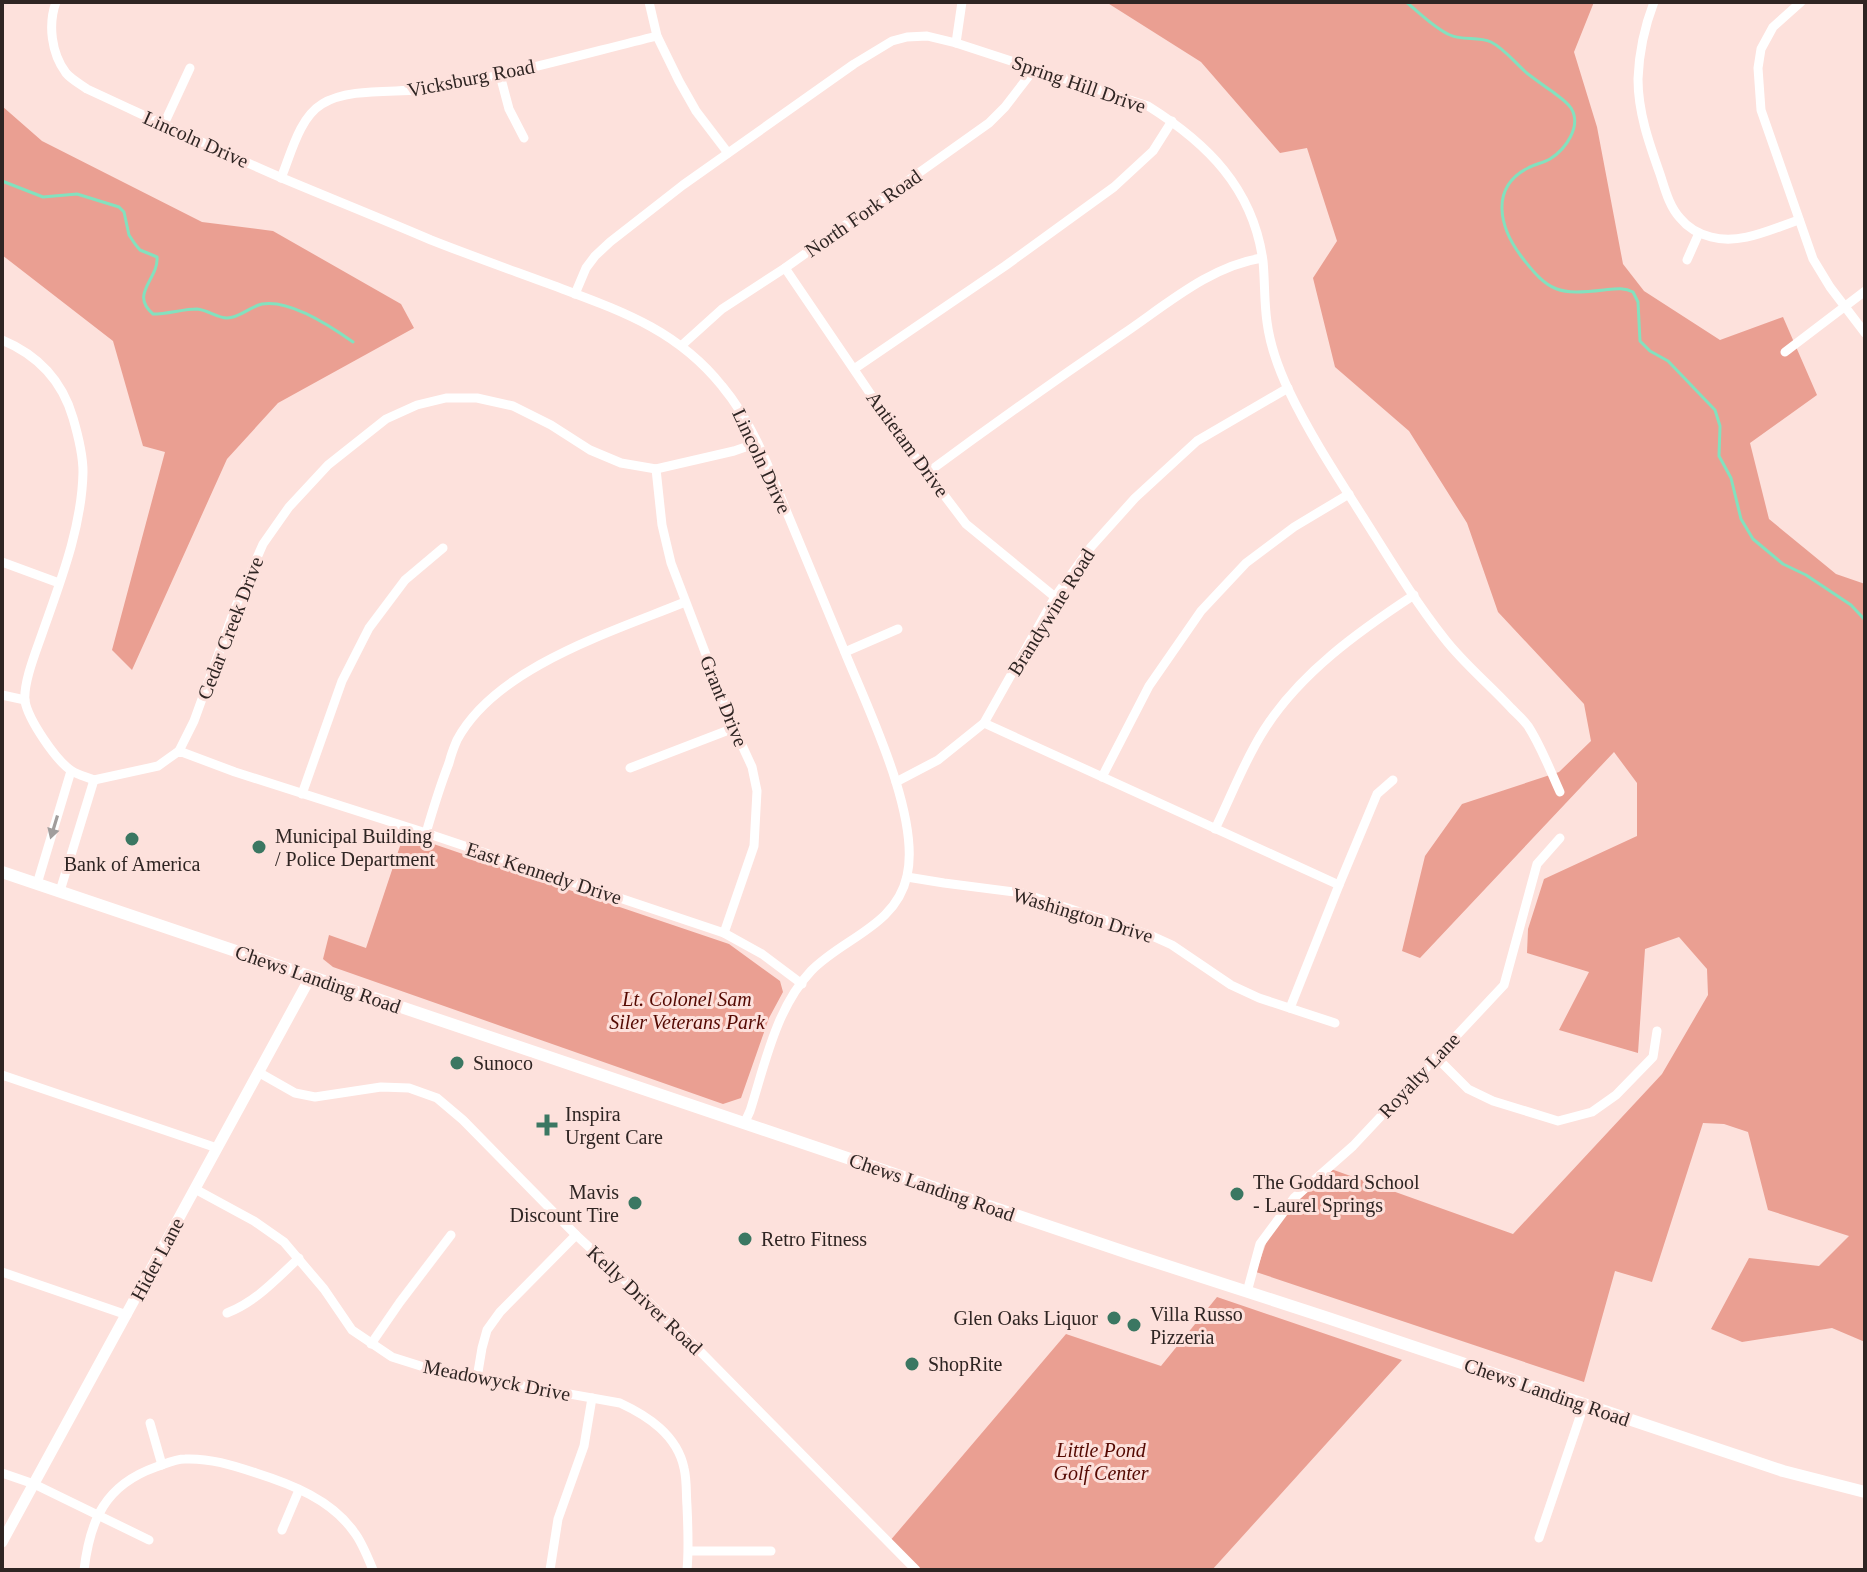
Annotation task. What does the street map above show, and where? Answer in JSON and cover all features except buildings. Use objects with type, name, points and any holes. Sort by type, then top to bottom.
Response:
[{"type":"main road","name":"Chews Landing Road","points":[[2,872],[1584,1405],[1783,1471],[1865,1492]]},
{"type":"street","name":"Lincoln Drive","points":[[56,2],[52,16],[53,40],[59,61],[68,75],[87,89],[281,178],[437,242],[627,313],[665,334],[698,358],[743,414],[773,477],[896,782],[909,846],[907,877],[889,911],[874,926],[812,971],[794,995],[778,1026],[744,1124]]},
{"type":"street","points":[[649,2],[657,36],[679,81],[696,111],[728,153]]},
{"type":"street","points":[[956,43],[962,2]]},
{"type":"street","points":[[1654,2],[1640,50],[1638,82],[1641,114],[1649,145],[1675,212],[1685,224],[1715,238],[1734,239],[1799,220]]},
{"type":"street","points":[[1801,2],[1773,27],[1761,49],[1758,68],[1761,110],[1818,268],[1865,333]]},
{"type":"street","name":"Vicksburg Road","points":[[281,178],[307,117],[333,97],[432,89],[657,36]]},
{"type":"street","name":"Spring Hill Drive","points":[[575,294],[586,268],[610,242],[683,185],[854,64],[892,41],[927,36],[956,43],[1148,106],[1172,121],[1223,166],[1243,199],[1256,231],[1262,258],[1272,343],[1302,416],[1443,638],[1527,724],[1560,792]]},
{"type":"street","points":[[164,124],[190,68]]},
{"type":"street","name":"North Fork Road","points":[[681,346],[722,309],[989,123],[1035,68]]},
{"type":"street","points":[[500,75],[509,109],[524,138]]},
{"type":"street","points":[[854,369],[1114,187],[1153,151],[1172,121]]},
{"type":"street","points":[[1687,260],[1699,233]]},
{"type":"street","points":[[927,473],[1032,396],[1191,288],[1228,266],[1262,258]]},
{"type":"street","name":"Antietam Drive","points":[[785,268],[897,433],[966,524],[1055,597]]},
{"type":"street","points":[[1785,352],[1865,291]]},
{"type":"street","points":[[2,340],[22,348],[42,364],[59,387],[70,410],[83,469],[71,546],[30,667],[25,700],[35,728],[71,771],[94,780],[158,766],[179,751]]},
{"type":"street","name":"Brandywine Road","points":[[896,782],[938,760],[984,723],[1055,597],[1091,547],[1135,498],[1197,441],[1288,388]]},
{"type":"street","name":"Cedar Creek Drive","points":[[179,751],[194,721],[235,608],[263,544],[289,507],[328,465],[386,419],[417,405],[446,398],[477,398],[513,406],[590,450],[621,463],[656,469],[757,443]]},
{"type":"street","name":"Grant Drive","points":[[656,469],[662,525],[671,563],[752,767],[757,791],[754,846],[724,933]]},
{"type":"street","points":[[1102,777],[1149,686],[1201,611],[1246,563],[1294,527],[1349,494]]},
{"type":"street","points":[[302,794],[342,681],[369,628],[405,580],[443,548]]},
{"type":"street","points":[[2,562],[59,583]]},
{"type":"street","points":[[1215,829],[1263,730],[1289,696],[1376,620],[1414,595]]},
{"type":"street","points":[[426,833],[458,739],[483,705],[523,674],[583,644],[685,602]]},
{"type":"street","points":[[845,652],[898,629]]},
{"type":"street","points":[[2,695],[25,700]]},
{"type":"street","points":[[984,723],[1339,885]]},
{"type":"street","points":[[630,768],[734,728]]},
{"type":"street","name":"East Kennedy Drive","points":[[179,751],[724,933],[762,954],[802,984]]},
{"type":"street","points":[[37,884],[71,771]]},
{"type":"street","points":[[60,891],[94,780]]},
{"type":"street","points":[[1290,1008],[1377,794],[1393,780]]},
{"type":"street","name":"Royalty Lane","points":[[1247,1292],[1260,1244],[1294,1198],[1353,1146],[1504,985],[1537,864],[1560,838]]},
{"type":"street","name":"Washington Drive","points":[[907,877],[1022,893],[1150,935],[1192,957],[1231,985],[1335,1023]]},
{"type":"street","name":"Hider Lane","points":[[2,1542],[311,976]]},
{"type":"street","points":[[1436,1057],[1468,1089],[1493,1101],[1558,1121],[1592,1112],[1616,1095],[1653,1057],[1657,1031]]},
{"type":"street","name":"Kelly Driver Road","points":[[258,1072],[295,1093],[315,1097],[381,1087],[409,1088],[437,1098],[463,1120],[576,1235],[680,1331],[916,1570]]},
{"type":"street","points":[[2,1075],[217,1148]]},
{"type":"street","name":"Meadowyck Drive","points":[[195,1189],[254,1221],[284,1242],[324,1289],[352,1330],[392,1357],[430,1369],[620,1403],[645,1415],[664,1432],[677,1450],[684,1468],[689,1551],[687,1570]]},
{"type":"street","points":[[371,1344],[451,1235]]},
{"type":"street","points":[[477,1378],[487,1330],[500,1312],[576,1235]]},
{"type":"street","points":[[227,1313],[257,1298],[299,1258]]},
{"type":"street","points":[[2,1272],[127,1315]]},
{"type":"street","points":[[550,1570],[558,1519],[584,1446],[592,1398]]},
{"type":"street","points":[[1539,1538],[1584,1405]]},
{"type":"street","points":[[150,1423],[162,1465]]},
{"type":"street","points":[[84,1570],[86,1549],[97,1514],[122,1484],[181,1458],[220,1461],[285,1482],[329,1506],[354,1531],[373,1570]]},
{"type":"street","points":[[2,1473],[34,1484],[149,1540]]},
{"type":"street","points":[[282,1530],[299,1490]]},
{"type":"street","points":[[689,1551],[771,1551]]},
{"type":"green space","points":[[1106,2],[1594,2],[1574,52],[1597,127],[1623,264],[1644,291],[1720,340],[1783,317],[1817,395],[1750,443],[1769,519],[1836,574],[1865,584],[1865,1342],[1832,1328],[1742,1342],[1711,1329],[1749,1258],[1819,1266],[1849,1236],[1768,1210],[1748,1132],[1724,1124],[1703,1123],[1652,1282],[1615,1271],[1584,1382],[1256,1272],[1272,1226],[1331,1169],[1513,1234],[1662,1074],[1708,995],[1707,969],[1679,937],[1645,949],[1638,1053],[1559,1030],[1589,972],[1527,953],[1528,929],[1544,879],[1637,836],[1637,783],[1614,752],[1420,958],[1402,951],[1425,856],[1462,804],[1559,772],[1591,741],[1584,704],[1498,612],[1467,523],[1409,431],[1335,367],[1313,278],[1337,241],[1307,148],[1280,153],[1201,62]]},
{"type":"green space","points":[[2,106],[42,141],[202,222],[273,231],[401,304],[414,328],[278,403],[227,459],[132,670],[112,650],[165,452],[143,446],[113,341],[2,255]]},
{"type":"green space","name":"Lt. Colonel Sam Siler Veterans Park","points":[[404,834],[729,944],[780,981],[783,992],[769,1018],[741,1098],[723,1104],[333,967],[323,959],[329,935],[366,948]]},
{"type":"green space","name":"Little Pond Golf Center","points":[[1217,1297],[1402,1360],[1212,1570],[917,1570],[889,1542],[1066,1334],[1161,1366]]},
{"type":"waterway","points":[[1406,2],[1450,35],[1486,40],[1496,45],[1571,108],[1575,122],[1567,143],[1550,159],[1516,176],[1503,197],[1504,221],[1514,245],[1539,278],[1556,289],[1576,292],[1626,289],[1633,292],[1638,302],[1640,341],[1668,361],[1715,410],[1720,426],[1719,456],[1731,478],[1741,519],[1753,539],[1783,564],[1806,575],[1851,605],[1865,620]]},
{"type":"waterway","points":[[2,181],[43,197],[77,194],[119,207],[124,212],[129,235],[135,244],[140,250],[157,257],[144,293],[146,307],[153,314],[197,309],[227,318],[257,305],[273,304],[298,310],[353,342]]},
{"type":"place","name":"Bank of America","points":[[132,839]]},
{"type":"place","name":"Municipal Building / Police Department","points":[[259,847]]},
{"type":"place","name":"Sunoco","points":[[457,1063]]},
{"type":"place","name":"Inspira Urgent Care","points":[[547,1125]]},
{"type":"place","name":"The Goddard School - Laurel Springs","points":[[1237,1194]]},
{"type":"place","name":"Mavis Discount Tire","points":[[635,1203]]},
{"type":"place","name":"Retro Fitness","points":[[745,1239]]},
{"type":"place","name":"Glen Oaks Liquor","points":[[1114,1318]]},
{"type":"place","name":"Villa Russo Pizzeria","points":[[1134,1325]]},
{"type":"place","name":"ShopRite","points":[[912,1364]]}]
